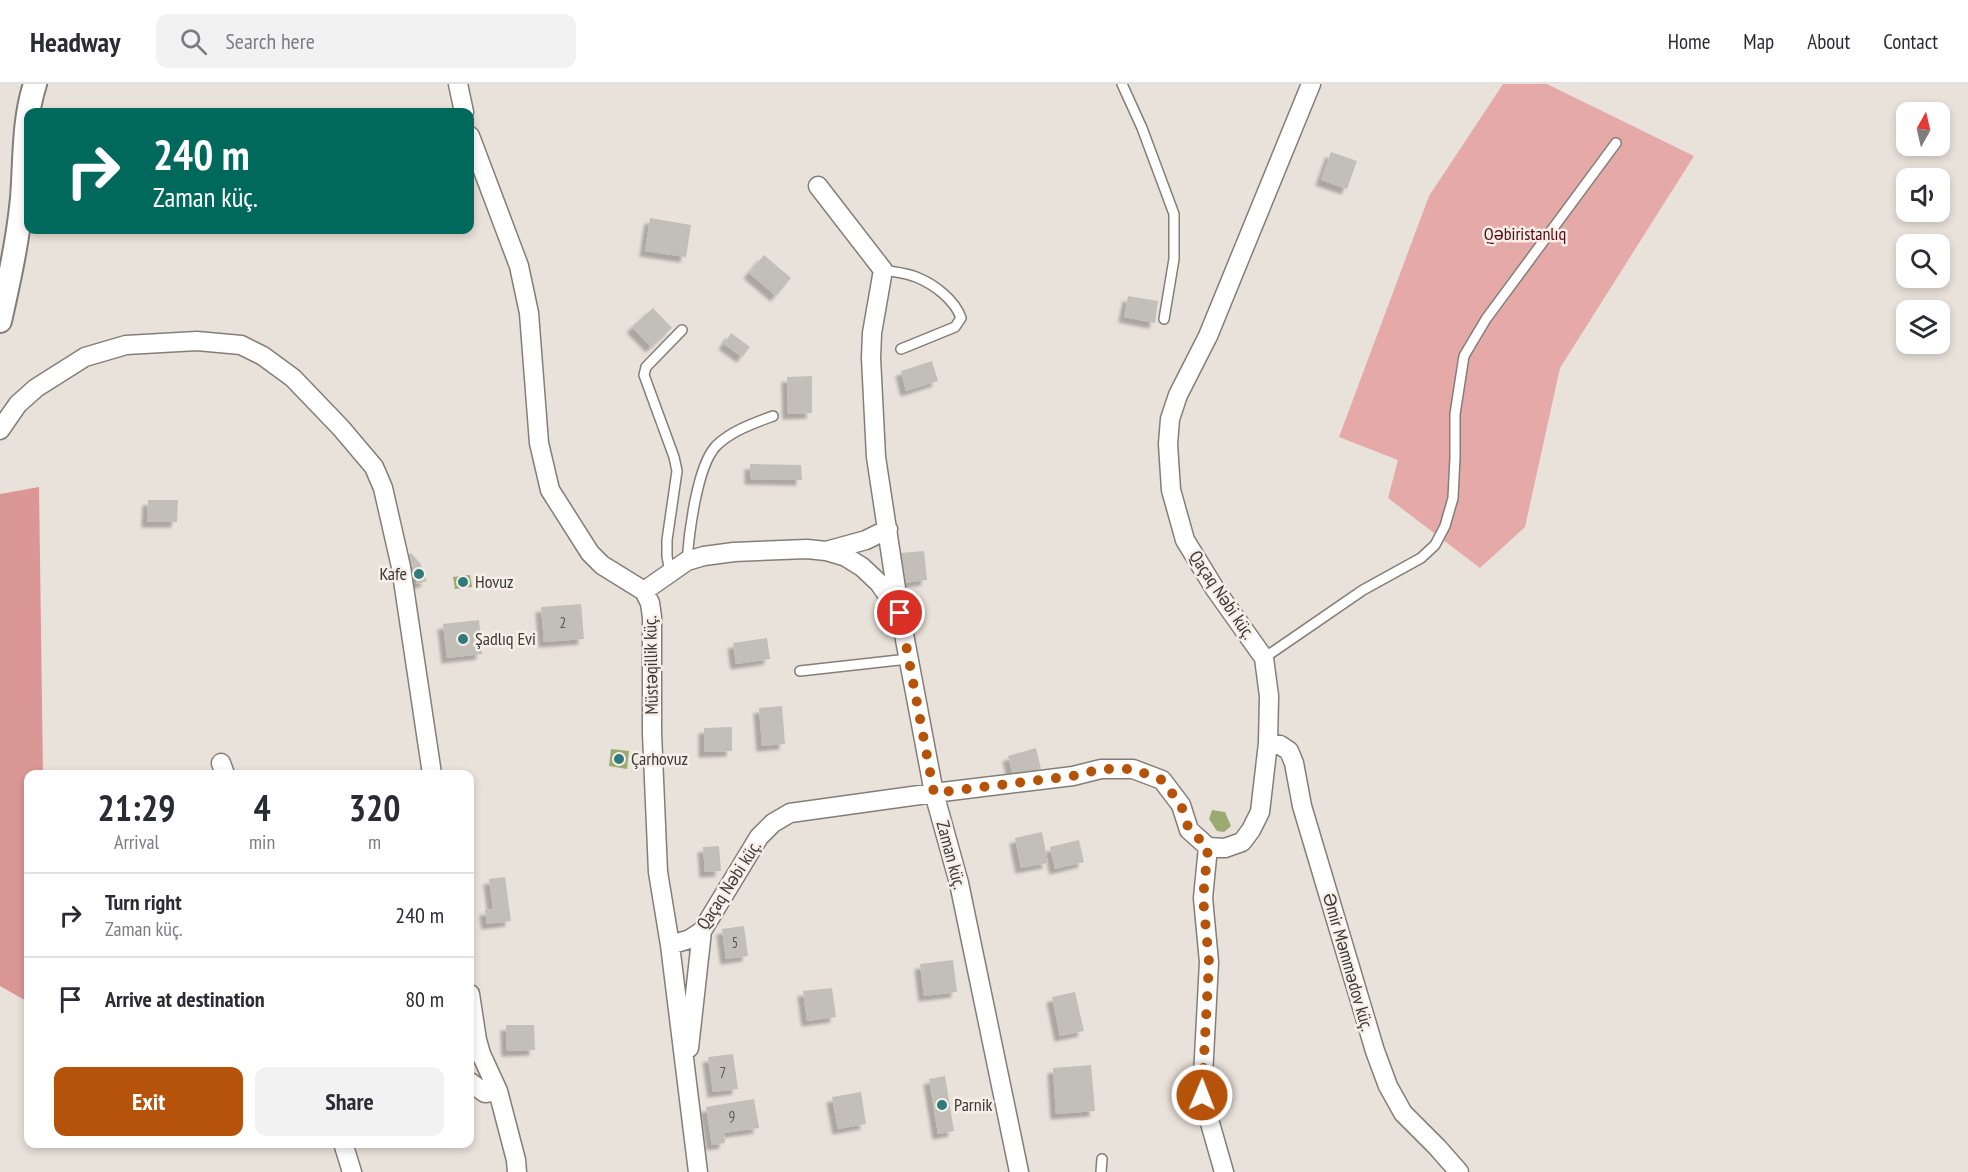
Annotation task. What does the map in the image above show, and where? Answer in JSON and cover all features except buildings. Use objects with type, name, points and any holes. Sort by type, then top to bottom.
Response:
[{"type":"street","points":[[29,108],[34,84]]},
{"type":"street","points":[[458,84],[463,108]]},
{"type":"street","name":"Qaçaq Nəbi küç.","points":[[670,945],[690,939],[702,930],[759,837],[773,823],[790,813],[1073,776],[1101,769],[1133,769],[1162,780],[1181,805],[1189,830],[1208,847],[1225,848],[1242,842],[1251,830],[1260,812],[1268,743],[1269,696],[1264,658],[1215,589],[1185,540],[1171,490],[1168,444],[1170,419],[1178,395],[1208,336],[1311,84]]},
{"type":"street","name":"Müstəqillik küç.","points":[[474,147],[519,266],[529,313],[539,443],[550,490],[590,553],[602,565],[644,591],[650,603],[652,733],[658,872],[670,945],[698,1172]]},
{"type":"street","points":[[0,321],[12,268],[22,199],[24,162]]},
{"type":"street","points":[[818,186],[884,270],[872,333],[871,358],[876,457],[900,613]]},
{"type":"street","points":[[0,430],[18,404],[36,388],[85,357],[126,345],[197,341],[241,345],[263,356],[293,378],[341,428],[374,467],[383,488],[401,567],[431,770]]},
{"type":"street","points":[[826,551],[866,540],[888,529]]},
{"type":"street","name":"Zaman küç.","points":[[644,591],[687,561],[704,556],[734,552],[807,549],[826,551],[846,557],[862,567],[879,582],[900,613],[934,793],[959,883],[1019,1172]]},
{"type":"street","name":"Əmir Məmmədov küç.","points":[[1268,743],[1280,745],[1289,751],[1294,763],[1302,806],[1375,1051],[1388,1086],[1403,1113],[1459,1172]]},
{"type":"street","points":[[1208,847],[1203,898],[1209,962],[1202,1095],[1224,1172]]},
{"type":"street","points":[[684,1058],[690,1047],[702,930]]},
{"type":"street","points":[[474,1016],[481,1054],[498,1091],[517,1172]]},
{"type":"street","points":[[474,1085],[485,1093],[498,1091]]},
{"type":"street","points":[[345,1148],[352,1172]]},
{"type":"lane","points":[[1122,84],[1142,128],[1174,214],[1174,259],[1164,319]]},
{"type":"lane","points":[[1264,658],[1363,590],[1421,558],[1435,545],[1445,526],[1453,498],[1456,394],[1464,356],[1486,319],[1616,144]]},
{"type":"lane","points":[[884,270],[917,277],[935,288],[957,306],[961,318],[955,327],[901,350]]},
{"type":"lane","points":[[670,573],[667,540],[677,471],[644,375],[646,367],[682,330]]},
{"type":"lane","points":[[687,561],[693,511],[706,466],[715,448],[728,436],[773,416]]},
{"type":"lane","points":[[800,671],[908,659]]},
{"type":"lane","points":[[1101,1172],[1102,1159]]},
{"type":"green space","name":"Qəbiristanlıq","points":[[1503,84],[1547,84],[1694,156],[1560,368],[1525,527],[1480,568],[1388,498],[1398,460],[1339,437],[1429,196]]},
{"type":"shaded area","points":[[39,487],[43,770],[24,770],[24,1000],[0,986],[0,494]]},
{"type":"shaded area","name":"Hovuz","points":[[470,575],[472,587],[455,589],[453,577]]},
{"type":"shaded area","name":"Çarhovuz","points":[[611,749],[629,751],[627,769],[609,766]]},
{"type":"shaded area","points":[[1212,810],[1225,812],[1231,826],[1224,832],[1217,831],[1209,819]]},
{"type":"place","name":"Kafe","points":[[419,574]]},
{"type":"place","name":"Hovuz","points":[[463,582]]},
{"type":"place","name":"Şadlıq Evi","points":[[463,639]]},
{"type":"place","name":"Çarhovuz","points":[[619,759]]},
{"type":"place","name":"Parnik","points":[[942,1105]]},
{"type":"route","points":[[900,613],[934,793],[1073,776],[1101,769],[1133,769],[1162,780],[1181,805],[1189,830],[1208,847],[1203,898],[1209,962],[1202,1095]]}]
